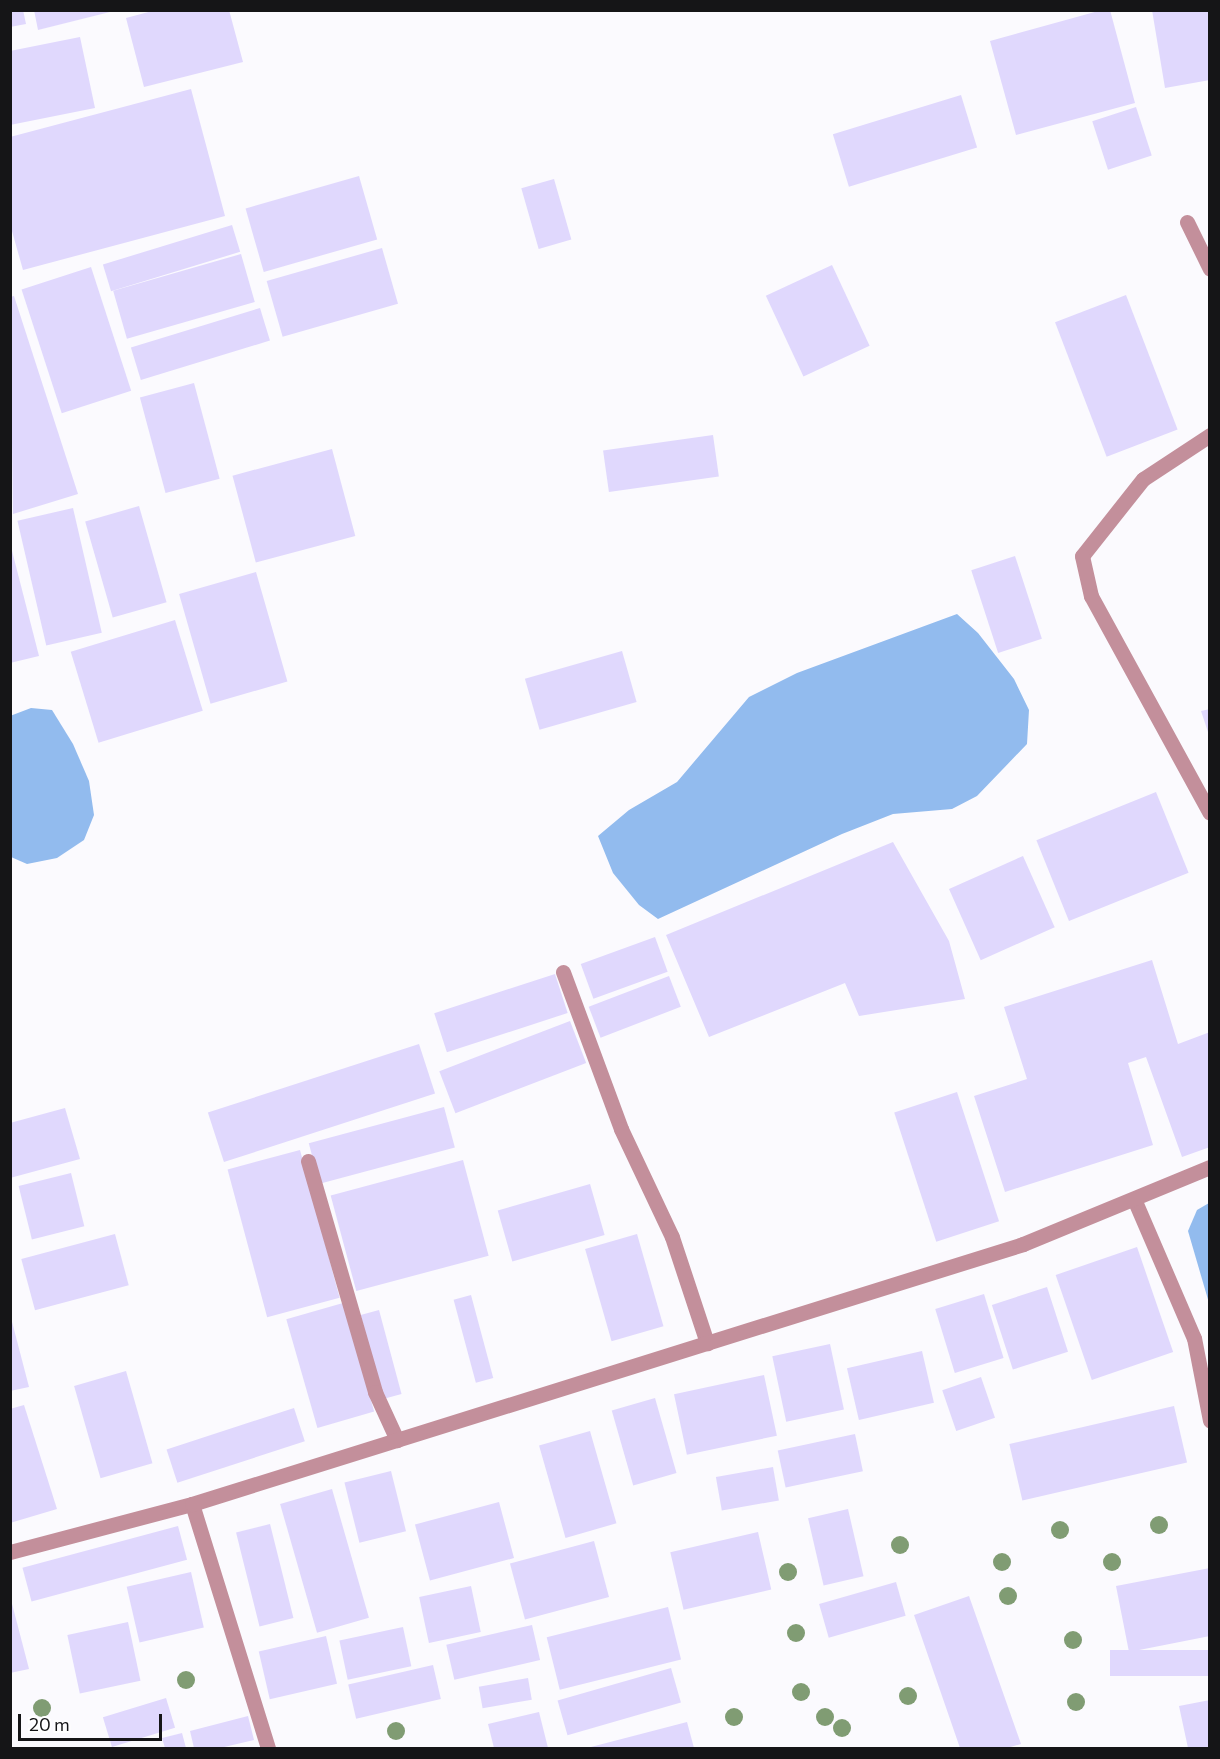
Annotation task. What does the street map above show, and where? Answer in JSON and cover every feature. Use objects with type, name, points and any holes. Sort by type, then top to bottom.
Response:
[{"type":"street","points":[[1187,222],[1209,269]]},
{"type":"street","points":[[1209,435],[1143,479],[1082,556],[1091,596],[1209,813]]},
{"type":"street","points":[[563,972],[621,1129],[672,1237],[707,1343]]},
{"type":"street","points":[[308,1161],[375,1392],[397,1440]]},
{"type":"street","points":[[10,1552],[192,1504],[1023,1244],[1209,1167]]},
{"type":"street","points":[[1134,1199],[1194,1338],[1209,1420]]},
{"type":"street","points":[[192,1504],[267,1749]]},
{"type":"water","points":[[957,614],[978,633],[1014,679],[1029,710],[1027,744],[977,796],[952,809],[893,814],[842,834],[658,919],[639,905],[613,873],[598,836],[629,810],[677,782],[749,697],[797,673]]},
{"type":"water","points":[[31,708],[52,710],[73,744],[89,781],[94,815],[84,840],[57,858],[27,864],[11,857],[10,716]]},
{"type":"water","points":[[1209,1203],[1209,1303],[1188,1231],[1197,1210]]},
{"type":"building","points":[[10,10],[23,10],[26,24],[10,27]]},
{"type":"building","points":[[34,10],[114,10],[114,11],[38,30]]},
{"type":"building","points":[[156,10],[229,10],[243,62],[144,87],[126,18]]},
{"type":"building","points":[[1102,10],[1110,10],[1135,103],[1016,135],[990,41]]},
{"type":"building","points":[[1152,10],[1210,10],[1210,80],[1165,88]]},
{"type":"building","points":[[80,37],[95,108],[10,125],[10,51]]},
{"type":"building","points":[[191,89],[225,216],[23,270],[10,224],[10,137]]},
{"type":"building","points":[[961,95],[977,148],[849,187],[833,134]]},
{"type":"building","points":[[1136,107],[1152,156],[1108,170],[1092,121]]},
{"type":"building","points":[[359,176],[377,239],[264,272],[246,209]]},
{"type":"building","points":[[554,179],[571,240],[539,249],[521,188]]},
{"type":"building","points":[[232,225],[240,252],[111,291],[103,264]]},
{"type":"building","points":[[382,248],[398,304],[283,337],[267,281]]},
{"type":"building","points":[[241,254],[255,302],[127,339],[113,291]]},
{"type":"building","points":[[832,265],[870,346],[803,377],[766,296]]},
{"type":"building","points":[[91,267],[131,391],[62,413],[22,290]]},
{"type":"building","points":[[1126,295],[1178,429],[1107,457],[1055,322]]},
{"type":"building","points":[[14,296],[78,494],[13,514],[10,297]]},
{"type":"building","points":[[260,308],[270,341],[141,380],[131,347]]},
{"type":"building","points":[[194,383],[220,479],[166,493],[140,397]]},
{"type":"building","points":[[713,435],[719,477],[609,492],[603,450]]},
{"type":"building","points":[[332,449],[355,536],[256,563],[233,476]]},
{"type":"building","points":[[139,506],[167,602],[113,618],[85,521]]},
{"type":"building","points":[[73,508],[102,633],[46,646],[17,521]]},
{"type":"building","points":[[10,543],[39,656],[10,663]]},
{"type":"building","points":[[1015,556],[1042,639],[998,653],[971,570]]},
{"type":"building","points":[[256,572],[287,682],[211,704],[179,594]]},
{"type":"building","points":[[175,620],[203,711],[99,743],[71,652]]},
{"type":"building","points":[[622,651],[637,702],[540,730],[525,679]]},
{"type":"building","points":[[1210,709],[1210,735],[1209,735],[1201,711]]},
{"type":"building","points":[[1156,792],[1189,873],[1069,921],[1036,840]]},
{"type":"building","points":[[893,842],[949,941],[965,999],[859,1016],[845,983],[709,1037],[666,935]]},
{"type":"building","points":[[1023,856],[1055,927],[981,960],[949,889]]},
{"type":"building","points":[[655,937],[668,972],[593,999],[581,964]]},
{"type":"building","points":[[1152,960],[1178,1044],[1210,1032],[1210,1147],[1182,1157],[1146,1057],[1128,1063],[1153,1145],[1005,1192],[974,1096],[1027,1079],[1004,1007]]},
{"type":"building","points":[[555,974],[568,1013],[447,1052],[434,1013]]},
{"type":"building","points":[[669,976],[681,1007],[601,1038],[589,1007]]},
{"type":"building","points":[[570,1021],[586,1063],[455,1113],[439,1071]]},
{"type":"building","points":[[419,1044],[435,1093],[224,1162],[208,1113]]},
{"type":"building","points":[[957,1092],[999,1221],[936,1242],[894,1112]]},
{"type":"building","points":[[444,1107],[455,1148],[320,1184],[309,1143]]},
{"type":"building","points":[[65,1108],[80,1159],[10,1178],[10,1123]]},
{"type":"building","points":[[300,1150],[340,1298],[267,1317],[228,1169]]},
{"type":"building","points":[[463,1160],[489,1256],[356,1291],[331,1195]]},
{"type":"building","points":[[71,1173],[84,1226],[32,1239],[19,1186]]},
{"type":"building","points":[[590,1184],[605,1235],[512,1261],[498,1210]]},
{"type":"building","points":[[115,1234],[129,1285],[35,1310],[21,1259]]},
{"type":"building","points":[[637,1234],[663,1326],[612,1341],[585,1249]]},
{"type":"building","points":[[1137,1247],[1173,1352],[1092,1380],[1056,1275]]},
{"type":"building","points":[[1047,1287],[1068,1352],[1013,1370],[992,1305]]},
{"type":"building","points":[[984,1294],[1004,1358],[955,1373],[935,1309]]},
{"type":"building","points":[[471,1295],[493,1378],[476,1383],[454,1300]]},
{"type":"building","points":[[343,1303],[374,1412],[317,1428],[286,1319]]},
{"type":"building","points":[[379,1310],[402,1394],[383,1399],[361,1315]]},
{"type":"building","points":[[10,1314],[29,1387],[10,1391]]},
{"type":"building","points":[[830,1344],[844,1410],[786,1422],[772,1356]]},
{"type":"building","points":[[922,1351],[934,1403],[859,1420],[847,1368]]},
{"type":"building","points":[[126,1371],[152,1463],[101,1478],[74,1386]]},
{"type":"building","points":[[764,1375],[777,1436],[687,1455],[674,1394]]},
{"type":"building","points":[[981,1377],[995,1418],[956,1431],[942,1390]]},
{"type":"building","points":[[655,1398],[676,1473],[633,1485],[612,1410]]},
{"type":"building","points":[[24,1405],[57,1509],[10,1523],[10,1409]]},
{"type":"building","points":[[1174,1406],[1187,1463],[1022,1501],[1009,1444]]},
{"type":"building","points":[[294,1408],[305,1441],[177,1483],[167,1449]]},
{"type":"building","points":[[590,1431],[616,1523],[566,1538],[539,1446]]},
{"type":"building","points":[[855,1434],[863,1471],[786,1488],[778,1450]]},
{"type":"building","points":[[773,1467],[779,1500],[722,1511],[716,1477]]},
{"type":"building","points":[[391,1471],[406,1531],[359,1543],[344,1483]]},
{"type":"building","points":[[332,1489],[369,1618],[317,1633],[280,1504]]},
{"type":"building","points":[[499,1502],[514,1558],[430,1581],[415,1525]]},
{"type":"building","points":[[848,1509],[864,1576],[824,1585],[808,1518]]},
{"type":"building","points":[[270,1524],[293,1618],[260,1627],[236,1532]]},
{"type":"building","points":[[178,1526],[187,1560],[32,1601],[22,1568]]},
{"type":"building","points":[[758,1532],[771,1589],[684,1610],[670,1552]]},
{"type":"building","points":[[594,1541],[609,1597],[525,1620],[510,1564]]},
{"type":"building","points":[[1210,1568],[1210,1636],[1129,1652],[1116,1586]]},
{"type":"building","points":[[191,1572],[204,1628],[140,1642],[127,1587]]},
{"type":"building","points":[[896,1582],[906,1616],[829,1638],[819,1604]]},
{"type":"building","points":[[471,1586],[481,1632],[429,1643],[419,1597]]},
{"type":"building","points":[[10,1596],[29,1669],[10,1673]]},
{"type":"building","points":[[969,1596],[1021,1744],[1007,1748],[960,1748],[914,1615]]},
{"type":"building","points":[[668,1607],[681,1659],[560,1690],[547,1637]]},
{"type":"building","points":[[128,1622],[140,1681],[80,1694],[67,1635]]},
{"type":"building","points":[[532,1625],[540,1660],[454,1680],[446,1645]]},
{"type":"building","points":[[403,1627],[411,1666],[348,1680],[339,1641]]},
{"type":"building","points":[[326,1636],[337,1684],[270,1699],[259,1652]]},
{"type":"building","points":[[1110,1650],[1210,1650],[1210,1676],[1110,1676]]},
{"type":"building","points":[[433,1665],[441,1699],[356,1719],[348,1685]]},
{"type":"building","points":[[671,1668],[681,1703],[567,1735],[558,1701]]},
{"type":"building","points":[[528,1678],[532,1700],[483,1708],[479,1687]]},
{"type":"building","points":[[166,1698],[175,1728],[112,1747],[103,1717]]},
{"type":"building","points":[[1210,1700],[1210,1748],[1188,1748],[1179,1706]]},
{"type":"building","points":[[539,1712],[548,1748],[494,1748],[488,1724]]},
{"type":"building","points":[[248,1716],[254,1740],[220,1748],[194,1748],[190,1731]]},
{"type":"building","points":[[687,1722],[694,1748],[587,1748]]},
{"type":"building","points":[[182,1733],[186,1748],[165,1748],[162,1738]]}]
